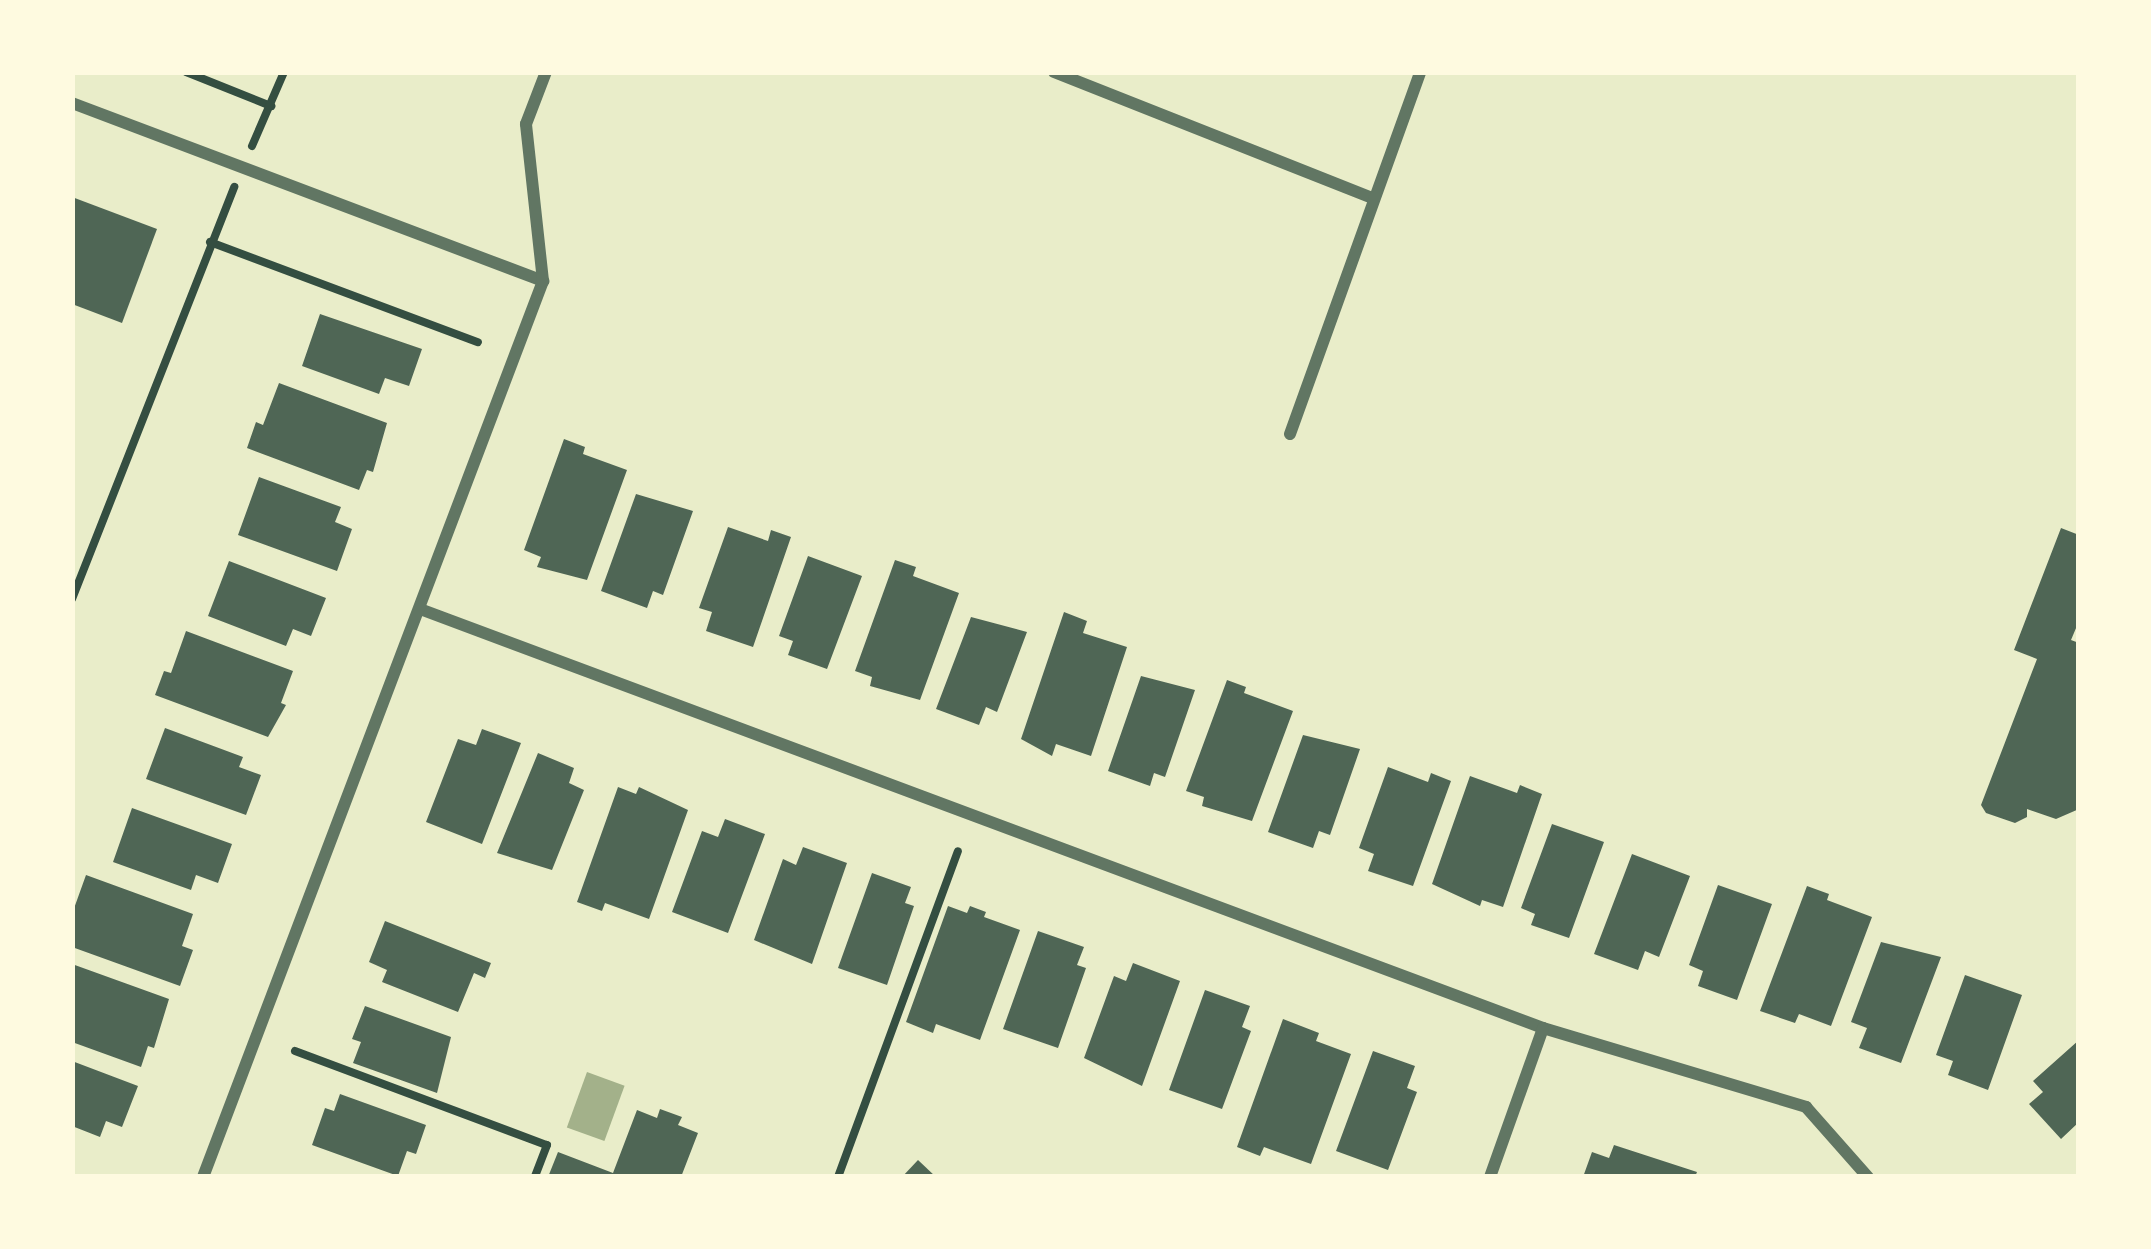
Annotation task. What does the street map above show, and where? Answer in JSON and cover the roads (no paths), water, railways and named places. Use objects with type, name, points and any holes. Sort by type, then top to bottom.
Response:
[{"type":"street","points":[[203,1177],[543,281],[526,124],[546,72]]},
{"type":"street","points":[[1054,72],[1373,198]]},
{"type":"street","points":[[1290,434],[1420,72]]},
{"type":"street","points":[[72,103],[543,281]]},
{"type":"street","points":[[420,609],[1543,1028],[1806,1107],[1868,1177]]},
{"type":"street","points":[[1490,1177],[1543,1028]]}]
